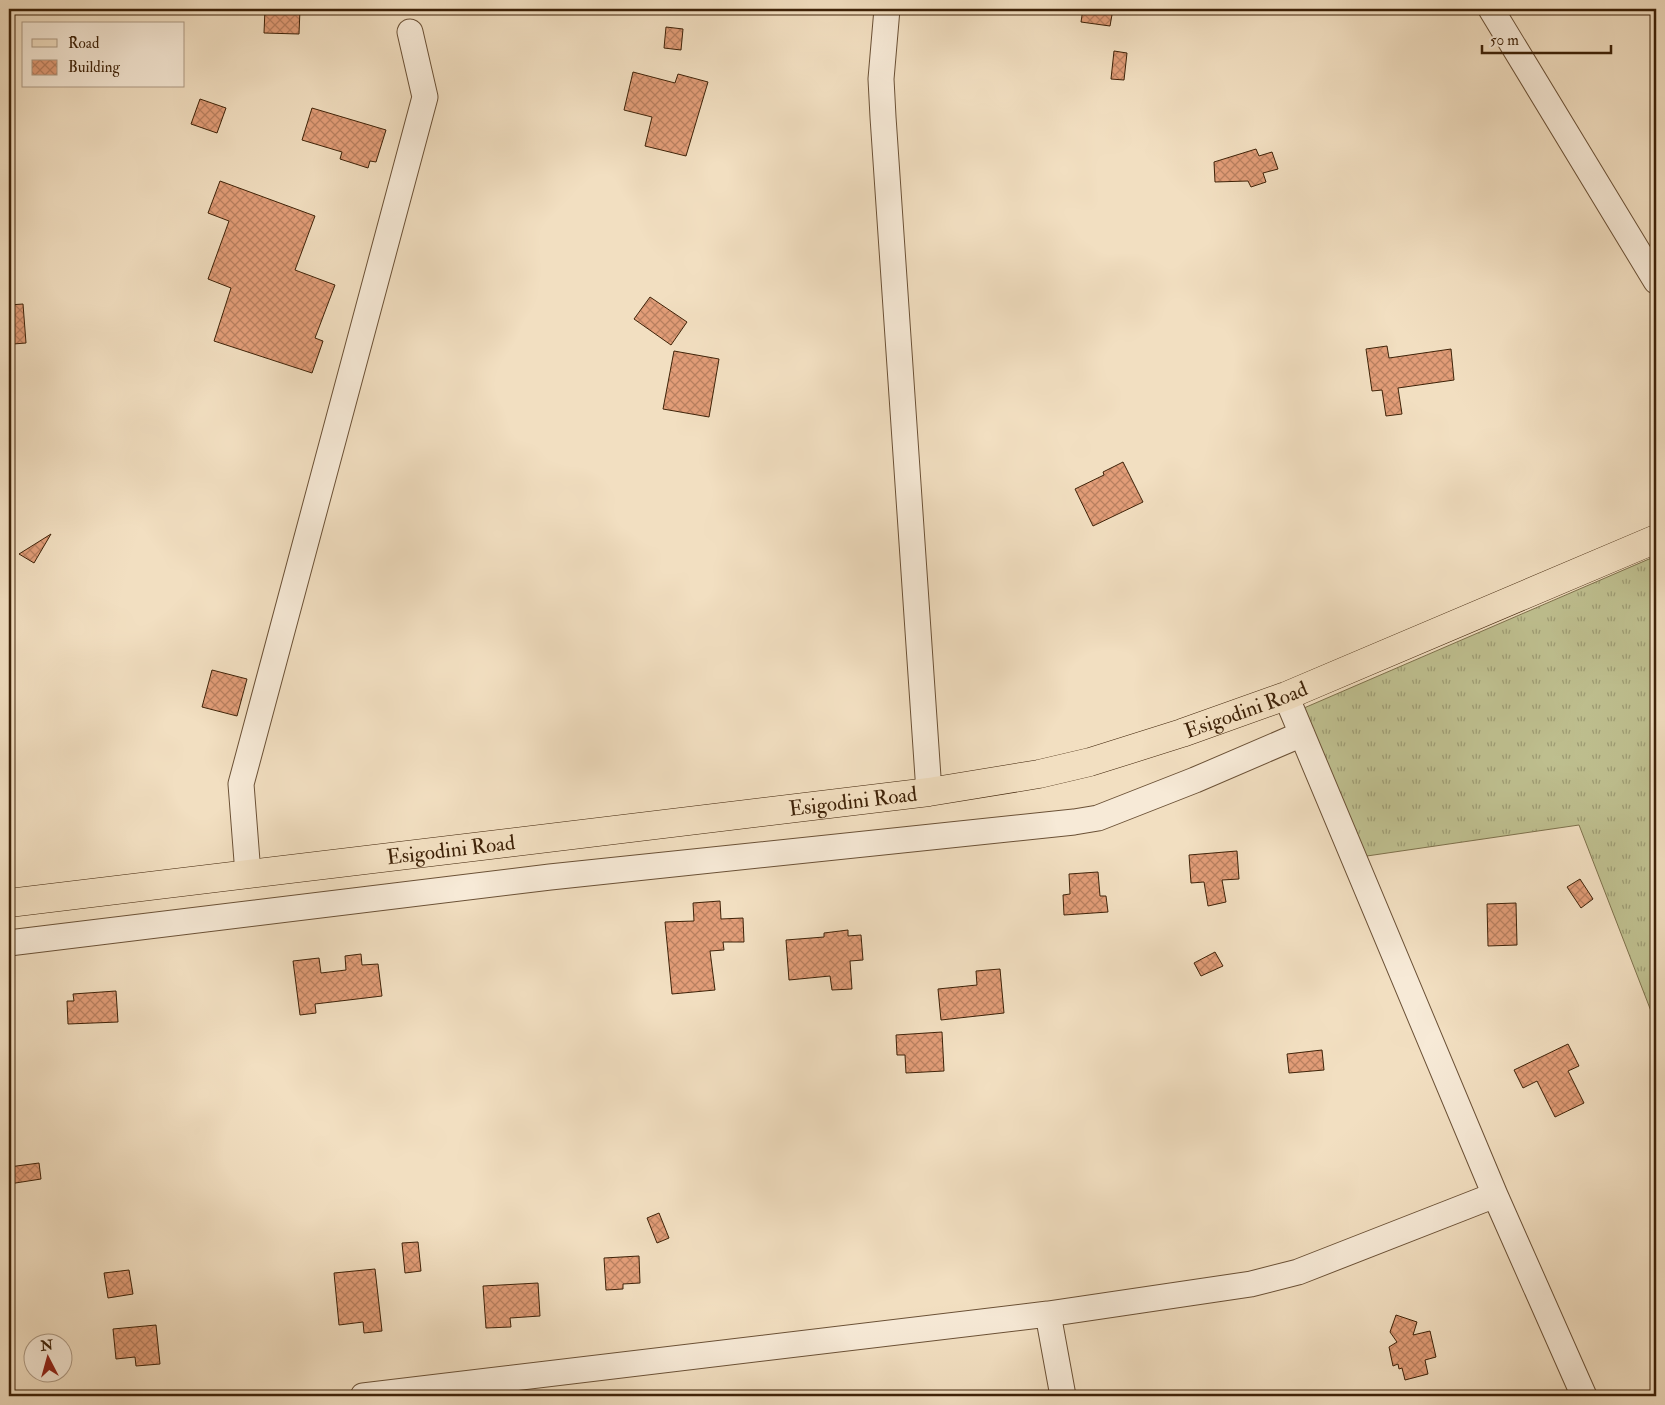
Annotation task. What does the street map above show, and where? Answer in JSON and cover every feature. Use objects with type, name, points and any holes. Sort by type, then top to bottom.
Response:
[{"type":"main road","name":"Esigodini Road","points":[[9,903],[928,792],[1039,774],[1090,762],[1182,733],[1286,696],[1656,539]]},
{"type":"street","points":[[887,9],[881,79],[882,117],[928,792]]},
{"type":"street","points":[[1491,9],[1656,281]]},
{"type":"street","points":[[248,874],[242,784],[425,97],[410,32]]},
{"type":"street","points":[[1286,696],[1494,1195],[1584,1396]]},
{"type":"street","points":[[9,943],[550,877],[1074,822],[1098,818],[1302,734]]},
{"type":"street","points":[[374,1396],[1048,1314],[1273,1280],[1494,1195]]},
{"type":"street","points":[[1048,1314],[1063,1396]]},
{"type":"green space","points":[[1656,556],[1656,1024],[1579,825],[1360,857],[1304,708]]},
{"type":"building","points":[[265,9],[300,9],[299,34],[264,33]]},
{"type":"building","points":[[1083,9],[1113,9],[1110,26],[1081,22]]},
{"type":"building","points":[[666,27],[683,29],[681,50],[664,48]]},
{"type":"building","points":[[1114,51],[1127,53],[1124,80],[1111,79]]},
{"type":"building","points":[[633,72],[675,83],[678,74],[708,82],[686,156],[645,146],[652,117],[624,110]]},
{"type":"building","points":[[200,99],[226,108],[217,133],[191,124]]},
{"type":"building","points":[[312,108],[386,130],[376,162],[370,161],[368,168],[340,159],[342,152],[302,140]]},
{"type":"building","points":[[1256,149],[1259,156],[1272,152],[1278,169],[1263,173],[1266,182],[1251,187],[1248,181],[1215,182],[1214,162]]},
{"type":"building","points":[[220,181],[315,216],[295,270],[335,285],[315,338],[323,341],[312,373],[214,341],[231,288],[208,279],[229,221],[208,213]]},
{"type":"building","points":[[650,297],[687,322],[671,345],[634,319]]},
{"type":"building","points":[[23,304],[26,343],[13,344],[9,305]]},
{"type":"building","points":[[1387,346],[1389,358],[1451,349],[1454,380],[1398,388],[1402,414],[1386,416],[1382,390],[1372,391],[1366,349]]},
{"type":"building","points":[[674,351],[719,359],[709,417],[663,409]]},
{"type":"building","points":[[1123,462],[1143,502],[1093,526],[1075,489],[1104,475],[1103,472]]},
{"type":"building","points":[[51,534],[34,563],[19,554]]},
{"type":"building","points":[[212,670],[247,679],[237,716],[202,707]]},
{"type":"building","points":[[1237,851],[1239,879],[1222,880],[1226,902],[1208,906],[1204,882],[1191,883],[1189,855]]},
{"type":"building","points":[[1098,872],[1100,896],[1106,896],[1108,912],[1064,915],[1063,895],[1070,894],[1069,874]]},
{"type":"building","points":[[1580,879],[1593,899],[1581,908],[1567,887]]},
{"type":"building","points":[[720,901],[721,919],[743,918],[744,942],[723,942],[724,950],[710,951],[715,990],[672,994],[665,922],[694,921],[693,903]]},
{"type":"building","points":[[1516,903],[1517,945],[1488,946],[1487,904]]},
{"type":"building","points":[[848,930],[848,936],[861,935],[863,960],[850,961],[852,989],[832,990],[830,976],[789,980],[786,940],[824,937],[824,933]]},
{"type":"building","points":[[1215,952],[1223,966],[1201,976],[1194,963]]},
{"type":"building","points":[[361,954],[362,965],[378,964],[382,996],[315,1004],[316,1013],[300,1015],[293,961],[319,958],[321,973],[346,970],[345,956]]},
{"type":"building","points":[[1000,969],[1004,1013],[941,1020],[938,989],[977,985],[976,971]]},
{"type":"building","points":[[116,991],[118,1022],[68,1024],[67,1001],[74,1001],[73,994]]},
{"type":"building","points":[[942,1032],[944,1071],[906,1073],[905,1055],[897,1055],[896,1035]]},
{"type":"building","points":[[1568,1044],[1579,1066],[1568,1071],[1584,1103],[1555,1117],[1537,1081],[1523,1088],[1514,1070]]},
{"type":"building","points":[[1322,1050],[1324,1070],[1289,1073],[1287,1054]]},
{"type":"building","points":[[39,1163],[41,1179],[9,1184],[9,1167]]},
{"type":"building","points":[[659,1213],[669,1238],[657,1243],[647,1218]]},
{"type":"building","points":[[418,1242],[421,1271],[405,1273],[402,1243]]},
{"type":"building","points":[[639,1256],[640,1283],[623,1284],[623,1289],[606,1290],[604,1258]]},
{"type":"building","points":[[375,1269],[382,1331],[364,1333],[363,1322],[339,1325],[334,1273]]},
{"type":"building","points":[[129,1270],[133,1294],[108,1298],[104,1273]]},
{"type":"building","points":[[538,1283],[540,1316],[510,1318],[511,1327],[486,1328],[483,1286]]},
{"type":"building","points":[[1396,1315],[1417,1322],[1413,1335],[1430,1331],[1436,1357],[1425,1360],[1428,1374],[1405,1380],[1402,1368],[1399,1369],[1398,1364],[1393,1366],[1389,1347],[1397,1342],[1390,1332]]},
{"type":"building","points":[[156,1325],[160,1364],[136,1366],[135,1357],[116,1359],[113,1329]]}]
